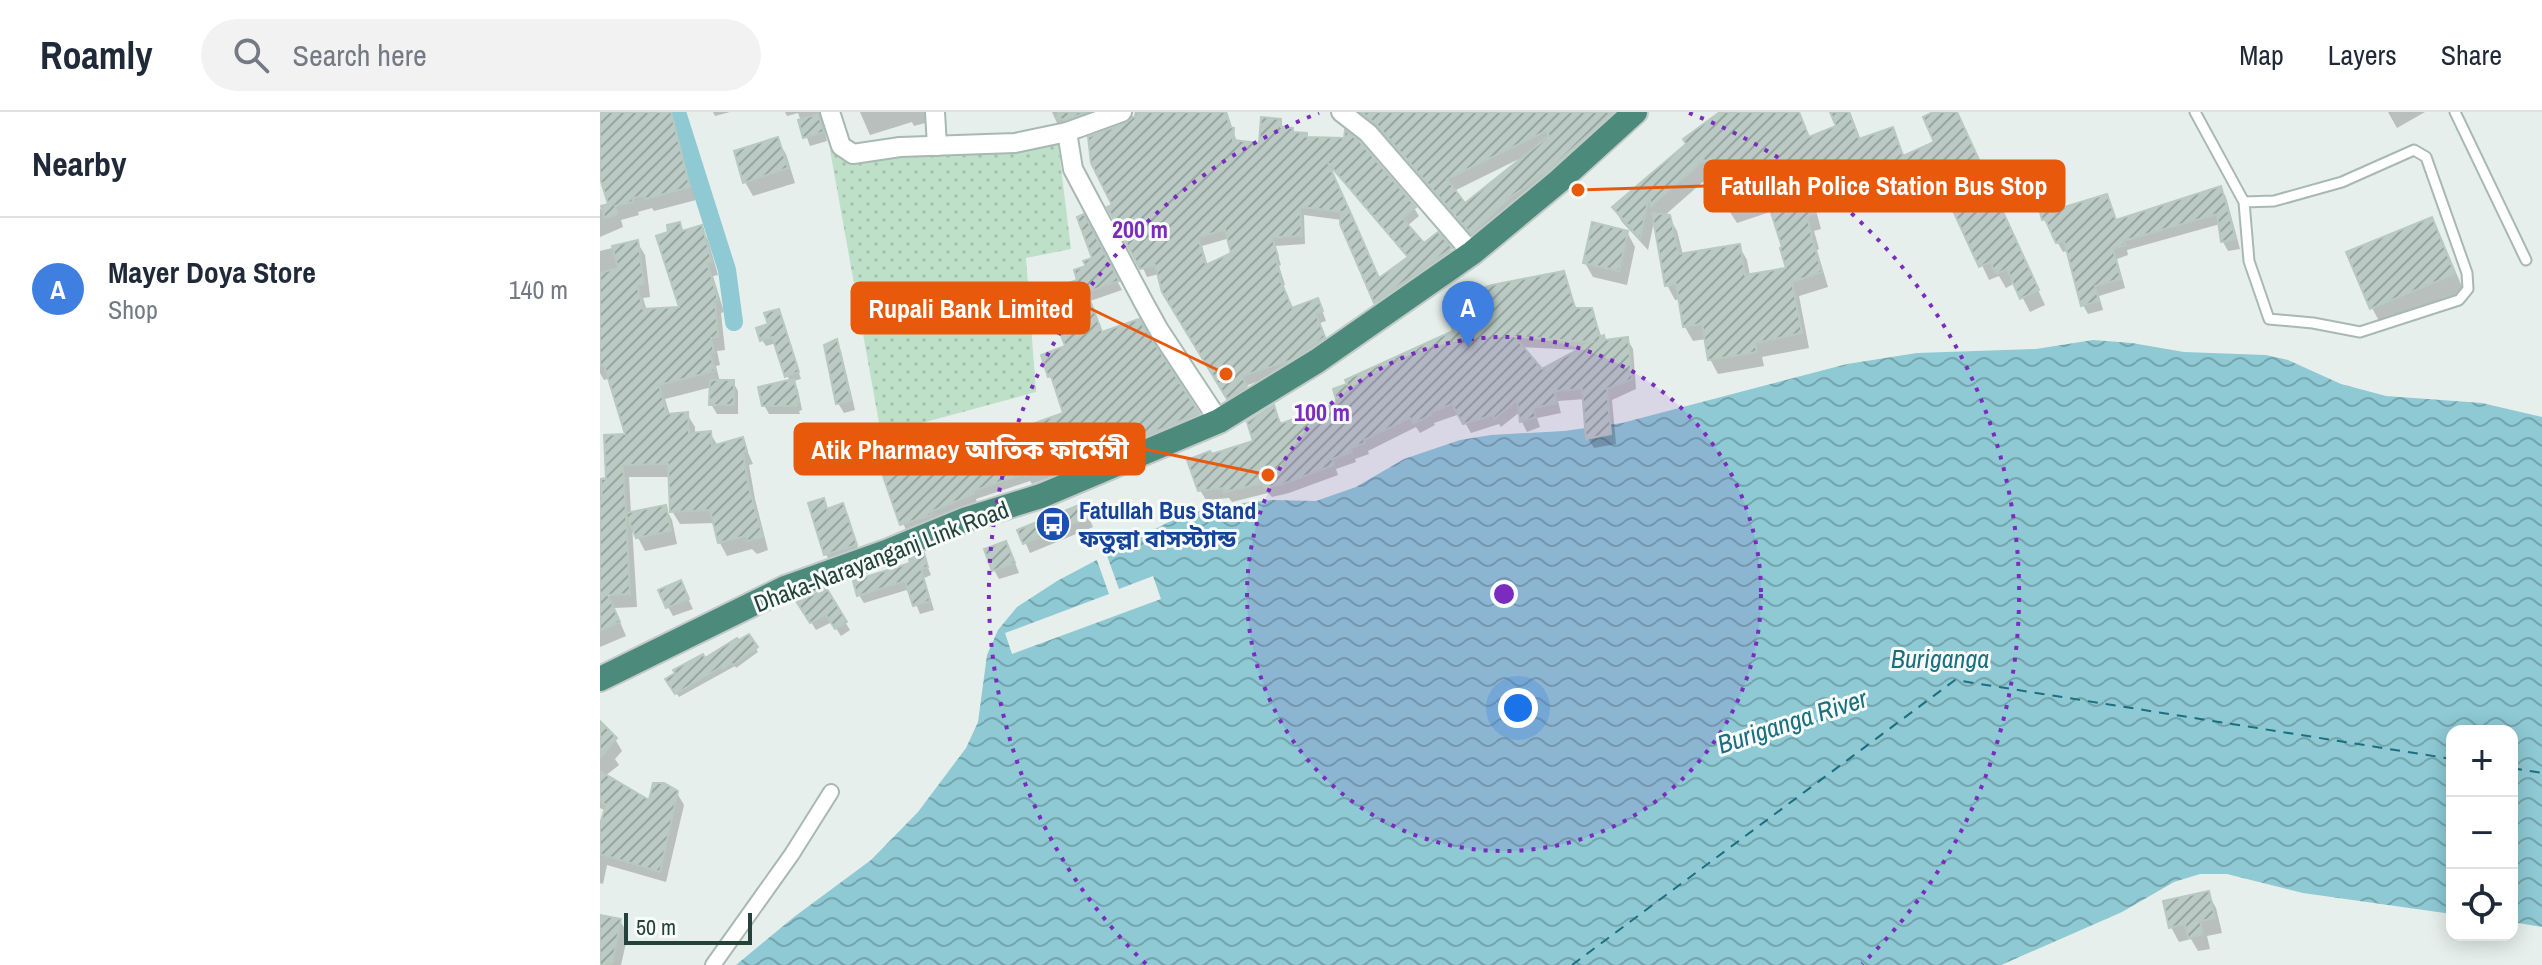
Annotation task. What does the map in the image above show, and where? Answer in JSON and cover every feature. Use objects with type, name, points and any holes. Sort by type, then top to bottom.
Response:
[{"type":"highway","name":"Dhaka-Narayanganj Link Road","points":[[600,679],[785,588],[964,520],[1041,496],[1219,421],[1317,361],[1472,253],[1559,181],[1635,112]]},
{"type":"street","points":[[830,112],[841,146],[853,154],[900,147],[1015,143],[1067,132],[1122,112]]},
{"type":"street","points":[[935,112],[937,146]]},
{"type":"street","points":[[1341,112],[1368,133],[1472,253]]},
{"type":"street","points":[[1067,132],[1073,169],[1144,303],[1219,421]]},
{"type":"street","points":[[713,965],[792,854],[831,792]]},
{"type":"lane","points":[[2195,112],[2244,202],[2249,261],[2269,319],[2360,332],[2459,300],[2468,289],[2467,273],[2426,157],[2414,150],[2342,182],[2274,201],[2244,202]]},
{"type":"lane","points":[[2455,112],[2526,260]]},
{"type":"green space","points":[[1057,135],[1071,249],[1026,258],[1036,392],[881,434],[830,150]]},
{"type":"water","name":"Buriganga","points":[[2093,340],[2184,352],[2266,355],[2288,360],[2341,384],[2386,396],[2482,403],[2542,417],[2542,927],[2518,923],[2518,725],[2446,725],[2446,913],[2303,893],[2227,874],[2200,874],[2174,882],[2122,912],[2001,965],[736,965],[871,860],[918,812],[966,748],[978,722],[987,655],[998,630],[1017,607],[1057,581],[1178,517],[1223,505],[1273,500],[1316,501],[1356,487],[1404,459],[1460,440],[1622,423],[1847,364],[1917,353],[2036,349]]},
{"type":"pier","points":[[1105,550],[1119,589],[1153,576],[1161,599],[1012,654],[1005,633],[1109,594],[1095,555]]},
{"type":"building","points":[[600,112],[671,112],[690,187],[645,199],[644,196],[632,198],[633,202],[615,206],[618,214],[605,219],[601,206],[608,204],[600,178]]},
{"type":"building","points":[[1058,112],[1087,112],[1065,120],[1057,118]]},
{"type":"building","points":[[1138,112],[1226,112],[1230,127],[1234,128],[1233,140],[1259,143],[1261,117],[1281,119],[1281,127],[1307,133],[1307,137],[1344,138],[1345,130],[1360,142],[1416,207],[1402,218],[1424,243],[1438,232],[1452,248],[1374,303],[1340,224],[1341,212],[1300,207],[1302,236],[1272,237],[1278,256],[1275,257],[1279,277],[1292,308],[1318,298],[1323,311],[1316,314],[1325,337],[1289,361],[1242,376],[1247,386],[1227,399],[1162,292],[1155,265],[1140,269],[1107,207],[1112,205],[1091,163],[1088,137],[1126,123],[1133,117],[1140,117]],"holes":[[[1328,163],[1408,257],[1379,278],[1351,214]],[[1225,230],[1231,253],[1206,265],[1198,237]]]},
{"type":"building","points":[[1361,112],[1613,112],[1471,234],[1377,125]],"holes":[[[1546,131],[1549,136],[1465,203],[1447,179]]]},
{"type":"building","points":[[1720,112],[1799,112],[1809,137],[1836,126],[1830,112],[1849,112],[1859,139],[1893,127],[1903,156],[1934,142],[1923,117],[1933,112],[1957,112],[2039,290],[2020,299],[2007,269],[1996,274],[1990,262],[1979,267],[1930,161],[1875,181],[1879,192],[1863,198],[1850,164],[1805,181],[1815,214],[1807,217],[1822,272],[1792,282],[1802,333],[1755,343],[1757,352],[1708,360],[1702,324],[1683,327],[1676,284],[1665,286],[1652,213],[1670,215],[1679,254],[1740,244],[1745,275],[1786,268],[1766,197],[1727,209],[1716,176],[1704,160],[1651,206],[1649,195],[1640,239],[1612,207],[1686,144],[1683,139]]},
{"type":"building","points":[[818,114],[824,132],[803,138],[798,120]]},
{"type":"building","points":[[778,137],[788,168],[743,183],[734,151]]},
{"type":"building","points":[[2047,169],[2058,209],[2107,194],[2116,220],[2221,186],[2236,239],[2221,242],[2217,214],[2123,241],[2125,245],[2113,249],[2121,279],[2095,286],[2099,301],[2081,306],[2064,241],[2056,243],[2045,219],[2042,220],[2030,173]]},
{"type":"building","points":[[1084,214],[1119,281],[1087,292],[1102,332],[1139,319],[1199,413],[1145,436],[1080,458],[1081,463],[1074,466],[1066,468],[1064,462],[973,491],[974,494],[930,512],[931,515],[900,525],[883,476],[943,458],[942,454],[1063,413],[1041,355],[1065,346],[1045,291],[1077,280],[1074,270],[1086,266],[1083,261],[1092,258],[1077,217]]},
{"type":"building","points":[[2432,217],[2455,274],[2370,309],[2346,252]]},
{"type":"building","points":[[680,222],[682,231],[702,225],[712,262],[707,263],[718,299],[715,300],[718,337],[711,338],[714,352],[710,353],[715,371],[659,385],[667,414],[688,412],[689,433],[711,431],[712,446],[743,437],[747,451],[743,452],[748,484],[763,537],[747,541],[746,536],[718,543],[710,510],[670,512],[668,464],[623,465],[626,513],[666,505],[671,531],[636,538],[626,515],[630,594],[608,595],[620,622],[600,631],[600,501],[601,479],[606,479],[604,435],[625,434],[604,365],[600,366],[600,273],[618,268],[612,246],[638,240],[644,284],[637,285],[643,309],[679,307],[656,236],[668,232],[667,225]]},
{"type":"building","points":[[1592,222],[1628,231],[1619,271],[1583,263]]},
{"type":"building","points":[[1564,271],[1575,308],[1592,308],[1600,337],[1604,335],[1605,340],[1628,337],[1632,379],[1607,389],[1611,434],[1586,439],[1582,389],[1554,391],[1557,403],[1533,408],[1536,417],[1520,422],[1517,400],[1494,419],[1493,415],[1463,424],[1452,404],[1413,424],[1410,418],[1364,440],[1365,443],[1351,448],[1352,452],[1332,459],[1334,465],[1283,484],[1264,488],[1263,483],[1224,492],[1223,488],[1198,491],[1187,460],[1253,441],[1247,422],[1274,405],[1280,424],[1337,403],[1333,389],[1347,384],[1345,380],[1453,331],[1443,302],[1492,285]],"holes":[[[1515,337],[1592,342],[1542,369]]]},
{"type":"building","points":[[779,309],[799,372],[785,377],[772,337],[760,341],[756,328],[768,324],[764,313]]},
{"type":"building","points":[[837,339],[851,400],[836,404],[824,345]]},
{"type":"building","points":[[794,379],[799,402],[796,402],[797,406],[762,406],[758,387]]},
{"type":"building","points":[[710,380],[734,380],[734,405],[709,405]]},
{"type":"building","points":[[824,498],[827,509],[843,503],[857,545],[824,555],[808,503]]},
{"type":"building","name":"Fatullah Bus Stand ফতুল্লা বাসস্ট্যান্ড","points":[[1084,503],[1089,517],[1023,544],[1017,530]]},
{"type":"building","points":[[1006,541],[1015,563],[992,571],[984,549]]},
{"type":"building","points":[[924,553],[928,567],[921,569],[930,601],[913,606],[905,581],[857,596],[853,581],[910,563],[909,559]]},
{"type":"building","points":[[681,580],[689,599],[666,608],[658,590]]},
{"type":"building","points":[[827,589],[847,622],[835,629],[826,615],[810,623],[796,601]]},
{"type":"building","points":[[749,634],[758,647],[733,665],[721,667],[675,694],[665,679],[675,673],[673,670],[703,654],[705,658]]},
{"type":"building","points":[[600,721],[617,738],[600,758]]},
{"type":"building","points":[[600,771],[649,800],[653,783],[664,783],[678,791],[660,872],[600,854],[600,824],[606,805],[600,801]]},
{"type":"building","points":[[2209,891],[2215,918],[2200,921],[2203,934],[2188,938],[2185,924],[2169,928],[2163,901]]},
{"type":"building","points":[[600,915],[621,919],[612,965],[600,965]]},
{"type":"waterway","points":[[677,112],[727,270],[734,322]]},
{"type":"ferry route","points":[[1572,965],[1955,680],[2446,758]]},
{"type":"ferry route","points":[[2518,769],[2542,773]]},
{"type":"place","name":"Fatullah Police Station Bus Stop","points":[[1578,190]]},
{"type":"place","name":"Mayer Doya Store","points":[[1468,347]]},
{"type":"place","name":"Rupali Bank Limited","points":[[1226,374]]},
{"type":"place","name":"Atik Pharmacy আতিক ফার্মেসী","points":[[1268,475]]},
{"type":"place","name":"Fatullah Bus Stand ফতুল্লা বাসস্ট্যান্ড","points":[[1053,524]]},
{"type":"water label","name":"Buriganga River","points":[[1792,721]]}]
